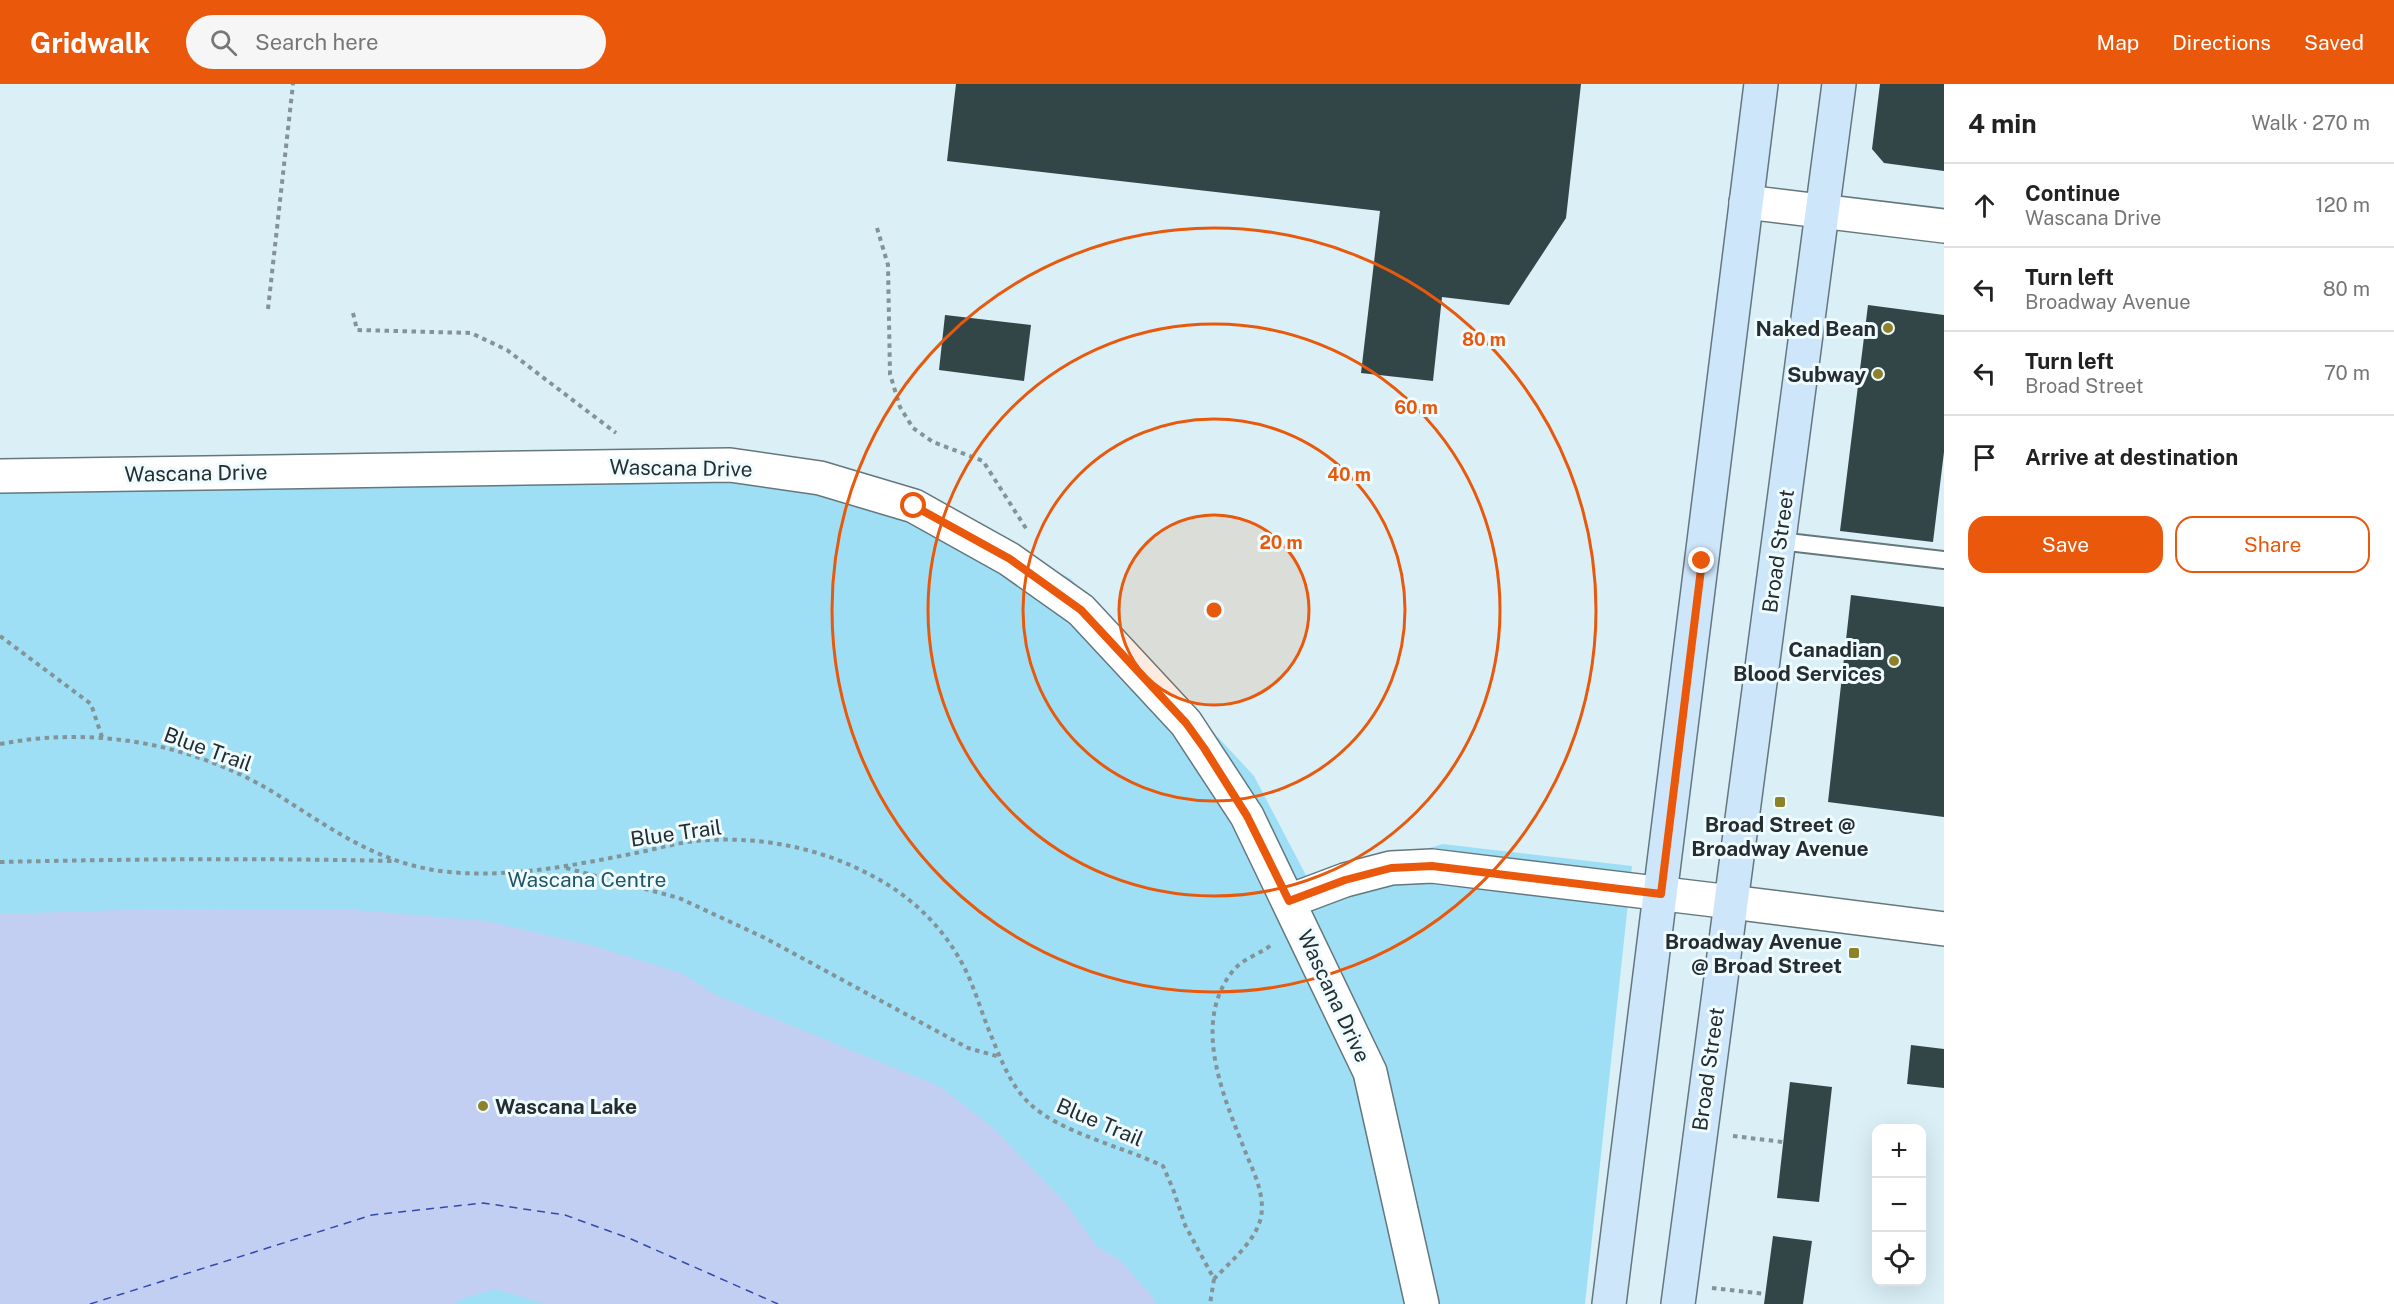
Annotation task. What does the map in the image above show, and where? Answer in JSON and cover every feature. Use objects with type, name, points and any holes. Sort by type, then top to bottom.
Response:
[{"type":"main road","points":[[1609,1304],[1761,84]]},
{"type":"main road","name":"Broad Street","points":[[1679,1294],[1839,84]]},
{"type":"street","points":[[1746,202],[1944,226]]},
{"type":"street","name":"Wascana Drive","points":[[0,476],[730,465],[820,478],[914,506],[1010,559],[1081,610],[1186,723],[1247,816],[1370,1072],[1422,1304]]},
{"type":"street","points":[[1289,901],[1345,880],[1391,868],[1432,866],[1944,929]]},
{"type":"lane","points":[[1779,541],[1944,561]]},
{"type":"path","points":[[268,309],[293,84]]},
{"type":"path","points":[[878,228],[888,265],[890,374],[900,407],[913,428],[933,442],[983,461],[1015,508],[1044,561],[1039,580]]},
{"type":"path","points":[[353,313],[357,330],[471,333],[507,350],[624,438],[633,466]]},
{"type":"path","points":[[0,636],[92,704],[102,737]]},
{"type":"path","name":"Blue Trail","points":[[0,744],[68,736],[126,739],[164,746],[235,772],[270,790],[356,845],[395,861],[448,872],[492,874],[530,872],[696,841],[745,840],[810,849],[846,862],[881,880],[910,900],[946,937],[962,961],[1013,1084],[1028,1103],[1046,1116],[1111,1146],[1139,1154],[1163,1166],[1185,1225],[1214,1279]]},
{"type":"path","points":[[0,862],[252,858],[395,861]]},
{"type":"path","points":[[563,867],[679,898],[765,938],[968,1048],[1000,1057]]},
{"type":"path","points":[[1210,1304],[1214,1279],[1250,1239],[1261,1218],[1261,1190],[1219,1084],[1213,1047],[1214,1017],[1221,994],[1232,972],[1251,955],[1272,945],[1268,934]]},
{"type":"path","points":[[1699,1132],[1783,1142]]},
{"type":"path","points":[[1679,1294],[1765,1294]]},
{"type":"green space","name":"Wascana Centre","points":[[640,452],[917,500],[1071,579],[1254,776],[1310,883],[1443,844],[1632,866],[1585,1304],[0,1304],[0,467]]},
{"type":"shaded area","name":"Wascana Lake","points":[[151,909],[355,910],[486,921],[594,946],[681,973],[716,995],[939,1086],[991,1126],[1065,1202],[1097,1247],[1120,1260],[1152,1296],[1156,1304],[546,1304],[495,1289],[461,1299],[454,1304],[0,1304],[0,914]]},
{"type":"building","points":[[956,84],[1581,84],[1566,218],[1509,305],[1442,297],[1433,381],[1361,373],[1380,211],[947,161]]},
{"type":"building","points":[[1880,84],[1944,84],[1944,171],[1884,163],[1872,149]]},
{"type":"building","points":[[1868,305],[1944,315],[1944,452],[1933,542],[1840,531]]},
{"type":"building","points":[[945,315],[1031,325],[1024,381],[939,370]]},
{"type":"building","name":"Canadian Blood Services","points":[[1851,595],[1944,607],[1944,817],[1828,802]]},
{"type":"building","points":[[1911,1045],[1944,1049],[1944,1088],[1907,1084]]},
{"type":"building","points":[[1790,1082],[1832,1087],[1819,1202],[1777,1198]]},
{"type":"building","points":[[1773,1236],[1812,1241],[1803,1304],[1764,1304]]},
{"type":"ferry route","points":[[90,1304],[372,1215],[483,1203],[565,1215],[631,1239],[778,1304]]},
{"type":"place","name":"Naked Bean","points":[[1888,328]]},
{"type":"place","name":"Subway","points":[[1878,374]]},
{"type":"place","name":"Canadian Blood Services","points":[[1894,661]]},
{"type":"place","name":"Broad Street @ Broadway Avenue","points":[[1780,802]]},
{"type":"place","name":"Broadway Avenue @ Broad Street","points":[[1854,953]]},
{"type":"place","name":"Wascana Lake","points":[[483,1106]]},
{"type":"route","points":[[914,506],[1010,559],[1081,610],[1186,723],[1204,748],[1247,816],[1289,901],[1345,880],[1391,868],[1432,866],[1661,894],[1702,561]]}]
